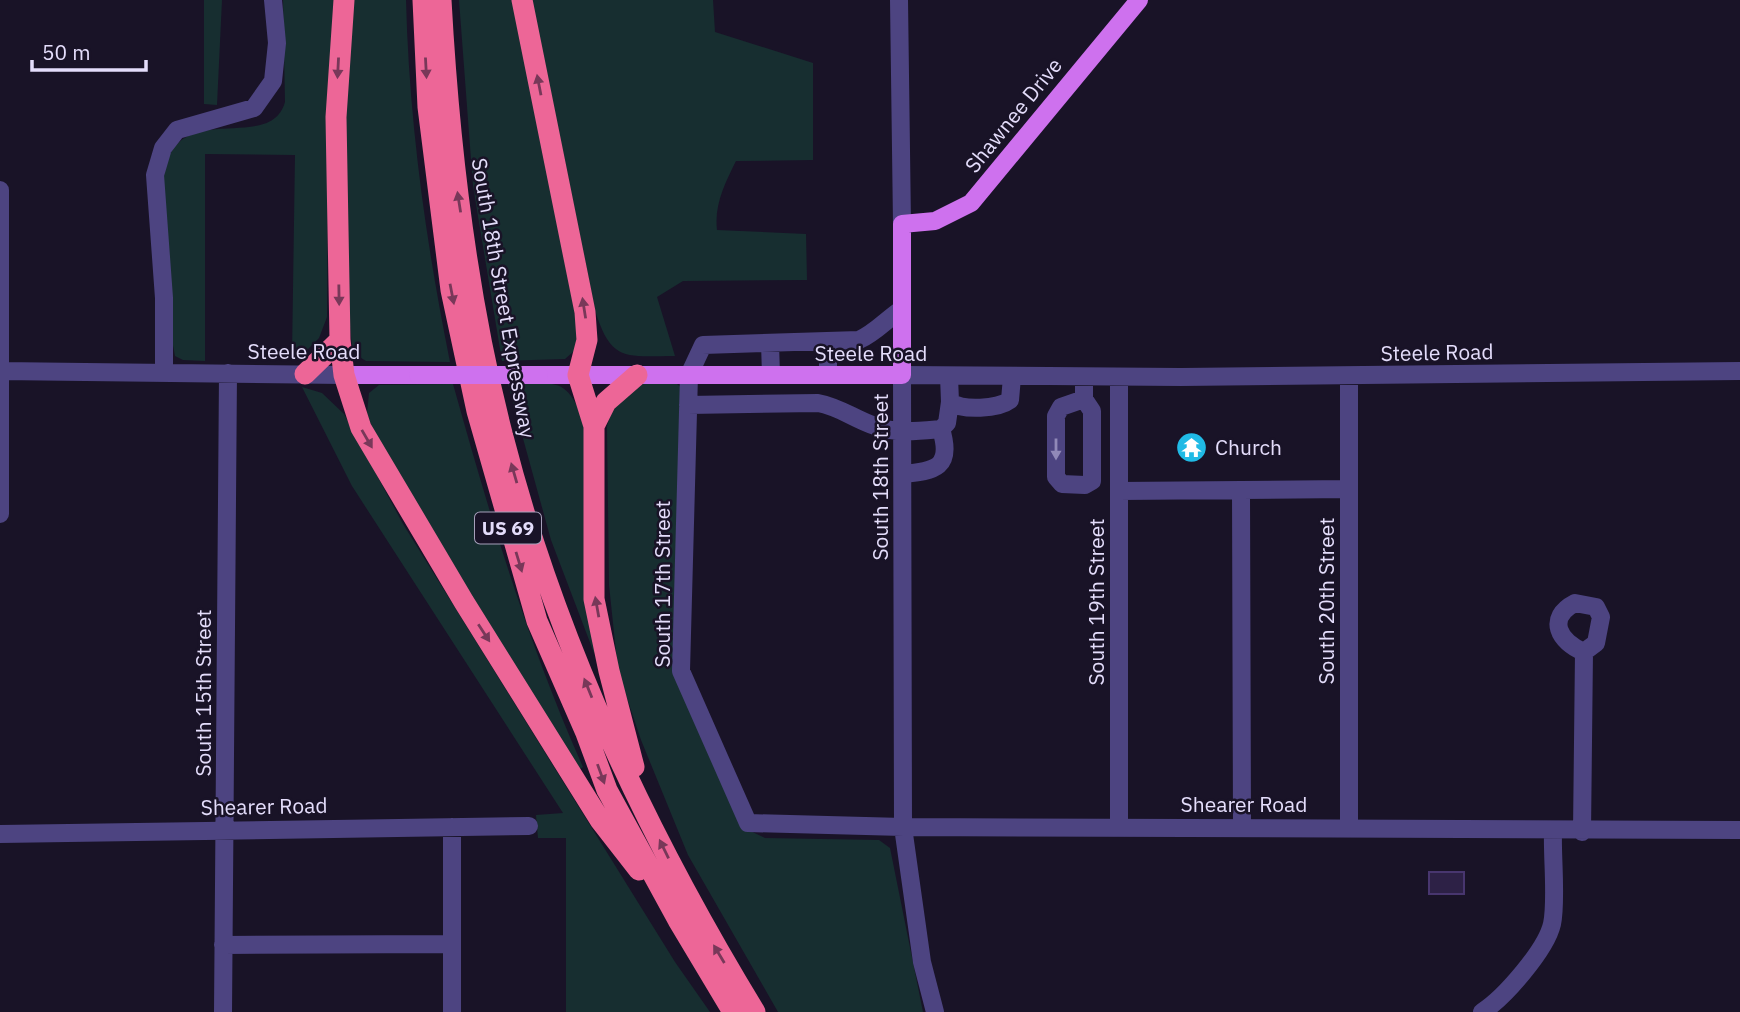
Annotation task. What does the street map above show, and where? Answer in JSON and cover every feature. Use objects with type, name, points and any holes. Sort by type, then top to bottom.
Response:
[{"type":"highway","points":[[344,0],[336,117],[340,340],[344,375],[361,428],[464,602],[600,820],[678,920]]},
{"type":"highway","name":"South 18th Street Expressway","points":[[423,0],[429,120],[451,290],[477,411],[503,511],[537,621],[586,733],[607,790],[678,920],[733,1012]]},
{"type":"highway","name":"South 18th Street Expressway","points":[[441,0],[455,178],[485,356],[503,436],[529,527],[568,639],[603,725],[698,918],[755,1012]]},
{"type":"highway","points":[[522,0],[585,312],[587,340],[578,375],[594,426],[594,599],[620,717],[648,816]]},
{"type":"highway","points":[[305,374],[340,340]]},
{"type":"highway","points":[[594,426],[606,402],[637,375]]},
{"type":"main road","name":"Shawnee Drive","points":[[902,224],[935,221],[971,203],[1139,0]]},
{"type":"main road","name":"South 18th Street","points":[[902,224],[902,375]]},
{"type":"main road","name":"Steele Road","points":[[344,375],[902,375]]},
{"type":"street","points":[[164,373],[164,298],[155,174],[163,148],[177,130],[254,108],[273,81],[277,43],[273,0]]},
{"type":"street","name":"South 18th Street","points":[[898,0],[902,224]]},
{"type":"street","points":[[0,190],[0,514]]},
{"type":"street","points":[[689,375],[703,345],[859,340],[872,335],[878,326],[902,309]]},
{"type":"street","points":[[818,403],[828,342]]},
{"type":"street","points":[[761,404],[770,343]]},
{"type":"street","name":"Steele Road","points":[[1,371],[344,375]]},
{"type":"street","name":"Steele Road","points":[[902,375],[1349,376],[1740,371]]},
{"type":"street","name":"South 15th Street","points":[[223,1012],[228,373]]},
{"type":"street","name":"South 17th Street","points":[[689,375],[681,671],[748,823]]},
{"type":"street","name":"South 18th Street","points":[[902,375],[903,827],[922,962],[935,1012]]},
{"type":"street","points":[[688,405],[818,403],[838,407],[875,426],[903,432],[941,429],[947,423],[950,402],[949,376]]},
{"type":"street","name":"South 20th Street","points":[[1349,376],[1349,827]]},
{"type":"street","points":[[950,402],[957,407],[1001,407],[1010,400],[1012,377]]},
{"type":"street","points":[[1084,377],[1084,399],[1092,411],[1091,481],[1086,485],[1062,484],[1056,477],[1056,416],[1061,407],[1084,399]]},
{"type":"street","name":"South 19th Street","points":[[1119,377],[1119,827]]},
{"type":"street","points":[[903,474],[934,471],[941,465],[944,439],[941,429]]},
{"type":"street","points":[[1119,491],[1349,489]]},
{"type":"street","points":[[1241,490],[1242,827]]},
{"type":"street","points":[[1582,832],[1584,652]]},
{"type":"street","name":"Shearer Road","points":[[748,823],[903,827],[1349,827],[1553,832],[1740,830]]},
{"type":"street","name":"Shearer Road","points":[[0,834],[529,826]]},
{"type":"street","points":[[452,827],[452,1012]]},
{"type":"street","points":[[1482,1012],[1514,982],[1539,951],[1552,924],[1553,832]]},
{"type":"street","points":[[223,945],[452,944]]},
{"type":"green space","points":[[204,0],[222,0],[217,105],[204,104]]},
{"type":"green space","points":[[283,0],[336,0],[328,151],[327,317],[319,338],[306,351],[292,356],[295,155],[205,154],[205,361],[183,360],[175,356],[165,271],[162,215],[165,168],[171,152],[183,139],[198,132],[250,127],[277,116],[285,102]]},
{"type":"green space","points":[[352,0],[406,0],[420,182],[450,362],[366,361],[358,356],[352,346],[347,298],[345,76]]},
{"type":"green space","points":[[459,0],[514,0],[579,335],[574,351],[565,359],[502,361],[473,186]]},
{"type":"green space","points":[[532,0],[713,0],[715,32],[813,63],[813,160],[736,161],[721,194],[717,212],[717,230],[806,234],[807,280],[683,281],[657,297],[675,356],[632,355],[614,348],[607,340],[595,310]]},
{"type":"green space","points":[[647,382],[677,384],[682,388],[676,656],[744,828],[765,838],[879,840],[890,848],[923,1012],[778,1012],[688,855],[641,740],[618,671],[609,585],[607,427],[620,398],[632,388]]},
{"type":"green space","points":[[453,384],[511,578],[544,673],[583,767],[577,771],[375,435],[367,413],[369,393],[379,385]]},
{"type":"green space","points":[[508,384],[558,385],[572,397],[585,425],[597,651],[594,653],[551,540]]},
{"type":"green space","points":[[302,387],[322,393],[344,414],[403,524],[675,962],[710,1012],[566,1012],[566,838],[538,838],[536,815],[563,813],[352,486]]},
{"type":"building","points":[[1429,872],[1464,872],[1464,894],[1429,894]]},
{"type":"place","name":"Church","points":[[1192,447]]}]
